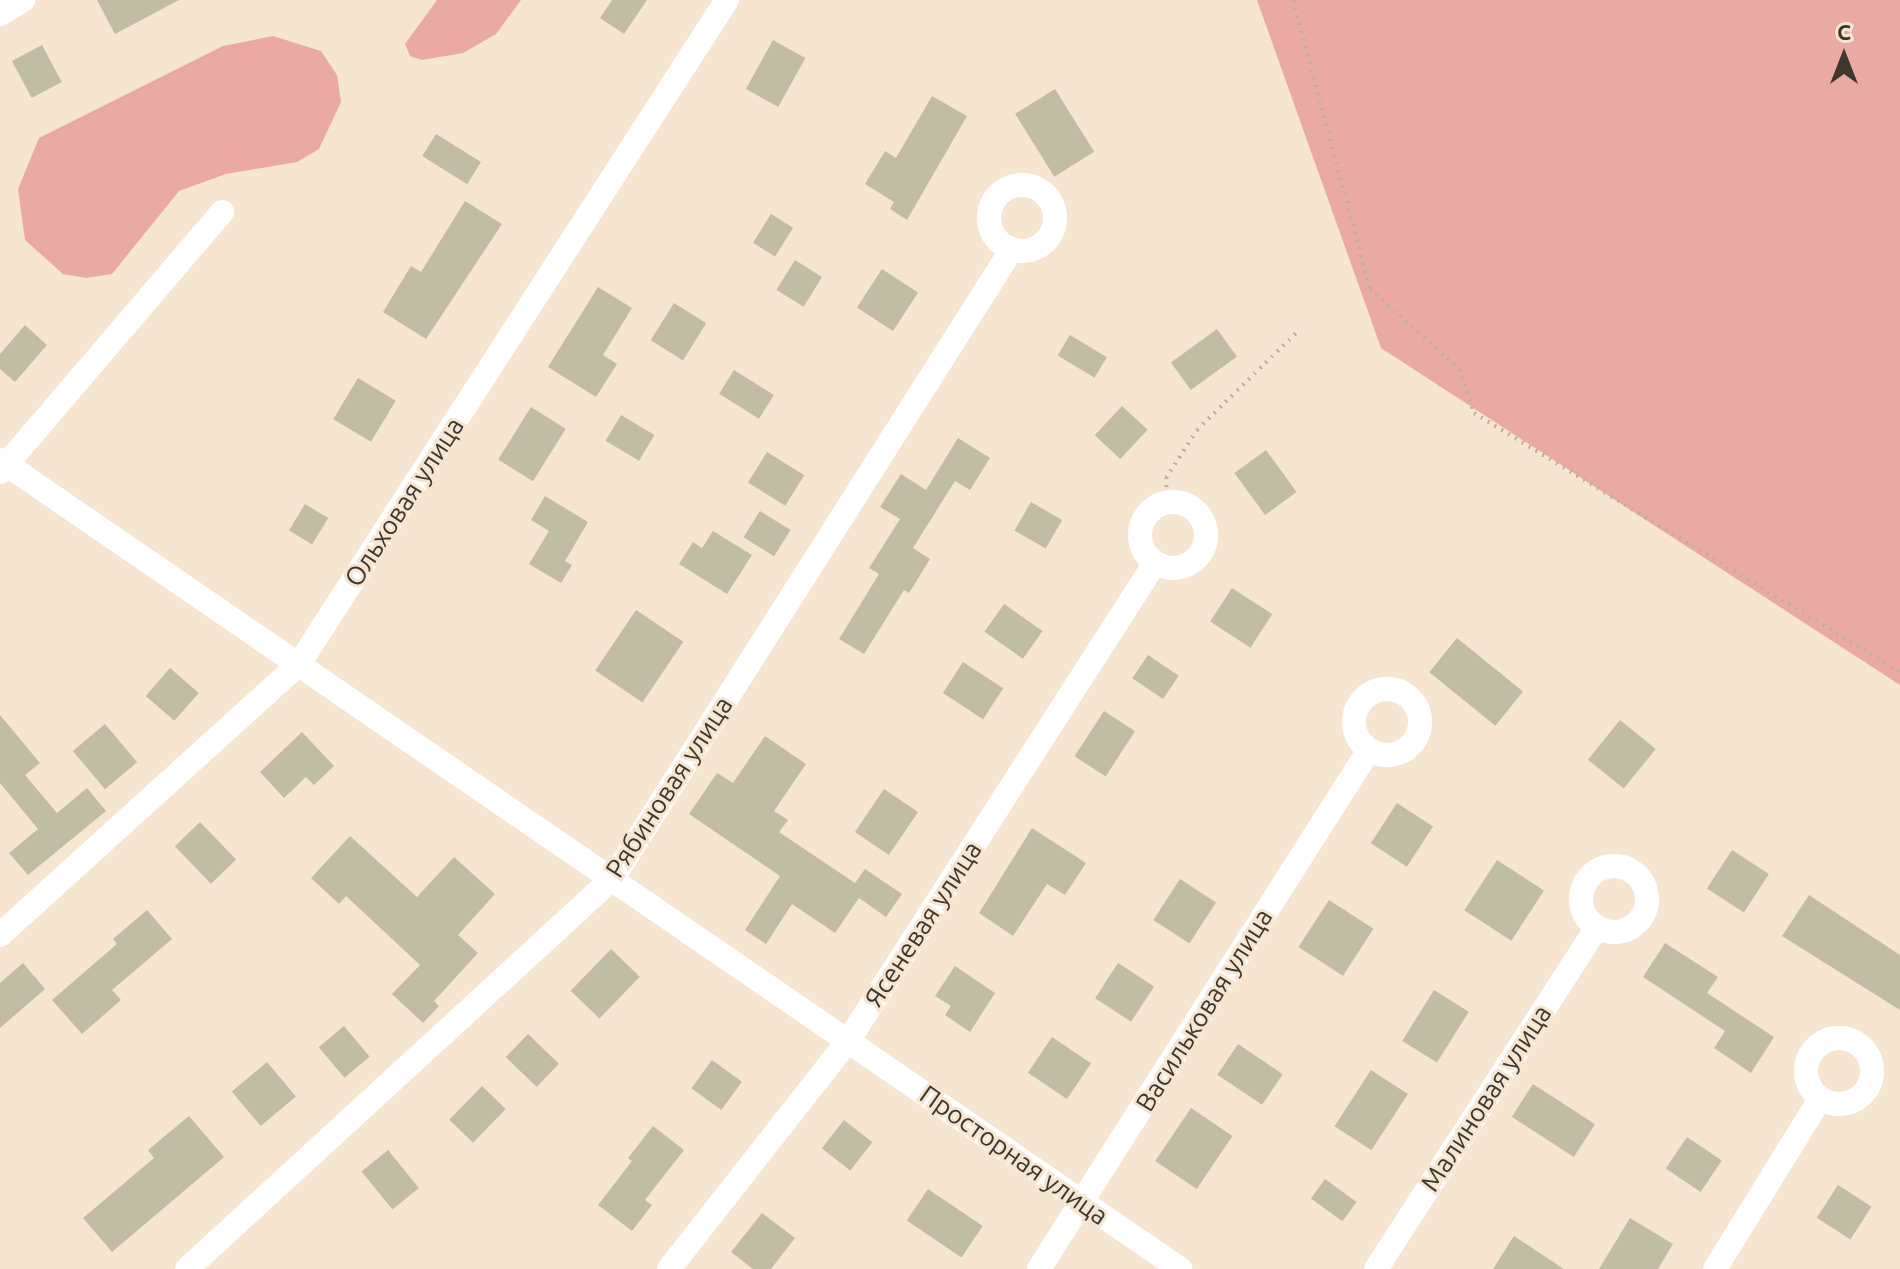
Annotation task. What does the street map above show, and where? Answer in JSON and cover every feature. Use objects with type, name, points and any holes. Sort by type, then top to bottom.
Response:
[{"type":"street","points":[[0,14],[23,0]]},
{"type":"street","name":"Ольховая улица","points":[[0,935],[299,664],[727,0]]},
{"type":"street","points":[[3,466],[222,212]]},
{"type":"street","name":"Рябиновая улица","points":[[187,1269],[613,878],[1012,249]]},
{"type":"street","name":"Просторная улица","points":[[3,466],[613,878],[1180,1269]]},
{"type":"street","points":[[1167,503],[1184,504],[1198,514],[1205,529],[1204,546],[1195,560],[1179,568],[1155,563],[1141,542],[1142,525],[1151,510],[1167,503]]},
{"type":"street","name":"Ясеневая улица","points":[[669,1269],[848,1041],[1155,563]]},
{"type":"street","name":"Васильковая улица","points":[[1039,1269],[1369,750]]},
{"type":"street","name":"Малиновая улица","points":[[1376,1269],[1597,927]]},
{"type":"street","points":[[1715,1269],[1820,1099]]},
{"type":"path","points":[[1293,0],[1370,289],[1459,369],[1474,413],[1900,672]]},
{"type":"path","points":[[1167,503],[1166,478],[1197,430],[1299,330]]},
{"type":"shaded area","points":[[437,0],[521,0],[496,34],[463,53],[422,60],[410,56],[405,44]]},
{"type":"shaded area","points":[[1257,0],[1900,0],[1900,685],[1381,348]]},
{"type":"shaded area","points":[[273,36],[321,51],[337,75],[341,102],[319,149],[297,162],[226,174],[179,191],[112,274],[86,278],[63,274],[25,240],[18,189],[39,138],[223,46]]},
{"type":"building","points":[[97,0],[179,0],[115,34]]},
{"type":"building","points":[[612,0],[647,0],[624,34],[600,18]]},
{"type":"building","points":[[773,40],[805,58],[778,107],[746,89]]},
{"type":"building","points":[[42,45],[62,82],[32,98],[12,61]]},
{"type":"building","points":[[1055,89],[1094,152],[1054,177],[1015,114]]},
{"type":"building","points":[[932,96],[967,116],[907,220],[890,209],[894,202],[865,184],[885,151],[896,158]]},
{"type":"building","points":[[436,134],[481,162],[467,184],[422,156]]},
{"type":"building","points":[[465,201],[502,224],[426,339],[383,312],[411,266],[421,272]]},
{"type":"building","points":[[771,214],[793,228],[775,257],[753,243]]},
{"type":"building","points":[[795,260],[822,277],[804,307],[776,290]]},
{"type":"building","points":[[882,269],[918,292],[893,331],[857,308]]},
{"type":"building","points":[[598,287],[632,308],[603,355],[617,364],[596,397],[548,367]]},
{"type":"building","points":[[674,303],[706,323],[683,360],[651,340]]},
{"type":"building","points":[[25,325],[47,345],[15,382],[0,369],[0,354]]},
{"type":"building","points":[[1217,329],[1237,357],[1191,390],[1171,363]]},
{"type":"building","points":[[1070,335],[1107,357],[1094,378],[1058,356]]},
{"type":"building","points":[[734,370],[774,395],[759,419],[719,394]]},
{"type":"building","points":[[358,378],[396,401],[371,442],[333,419]]},
{"type":"building","points":[[1122,406],[1148,430],[1120,459],[1095,435]]},
{"type":"building","points":[[531,407],[566,429],[533,481],[498,460]]},
{"type":"building","points":[[621,415],[654,435],[639,461],[606,441]]},
{"type":"building","points":[[958,438],[990,458],[970,490],[955,481],[913,548],[930,559],[909,593],[904,590],[864,654],[839,639],[879,574],[869,568],[900,519],[880,507],[901,474],[926,490]]},
{"type":"building","points":[[1266,450],[1297,492],[1265,515],[1234,473]]},
{"type":"building","points":[[767,452],[804,475],[785,506],[748,483]]},
{"type":"building","points":[[545,496],[588,522],[565,561],[572,565],[561,583],[529,564],[549,531],[531,520]]},
{"type":"building","points":[[1031,502],[1062,520],[1046,549],[1015,531]]},
{"type":"building","points":[[305,504],[328,518],[312,544],[289,531]]},
{"type":"building","points":[[760,511],[791,530],[774,556],[744,537]]},
{"type":"building","points":[[713,531],[752,555],[727,594],[679,564],[693,542],[702,548]]},
{"type":"building","points":[[1232,588],[1272,614],[1250,648],[1210,622]]},
{"type":"building","points":[[1004,604],[1043,631],[1023,659],[984,632]]},
{"type":"building","points":[[636,610],[683,642],[642,702],[595,671]]},
{"type":"building","points":[[1457,638],[1523,691],[1495,726],[1429,672]]},
{"type":"building","points":[[1148,655],[1179,676],[1163,699],[1132,678]]},
{"type":"building","points":[[963,662],[1003,688],[983,719],[943,693]]},
{"type":"building","points":[[170,668],[199,693],[174,721],[146,696]]},
{"type":"building","points":[[1104,711],[1135,731],[1106,776],[1075,756]]},
{"type":"building","points":[[0,715],[40,763],[25,775],[57,813],[87,788],[106,811],[28,875],[9,853],[38,829],[0,783]]},
{"type":"building","points":[[1620,720],[1656,749],[1624,789],[1588,760]]},
{"type":"building","points":[[105,724],[137,762],[105,789],[73,751]]},
{"type":"building","points":[[302,732],[334,766],[314,785],[306,777],[284,798],[260,772]]},
{"type":"building","points":[[765,736],[806,764],[774,811],[788,820],[779,832],[855,883],[865,869],[902,894],[886,917],[859,898],[835,933],[792,904],[766,944],[745,930],[780,876],[689,814],[717,773],[733,783]]},
{"type":"building","points":[[884,789],[918,812],[889,855],[855,832]]},
{"type":"building","points":[[1397,803],[1433,826],[1407,867],[1371,843]]},
{"type":"building","points":[[200,822],[236,859],[211,884],[175,846]]},
{"type":"building","points":[[1032,828],[1086,863],[1065,895],[1047,884],[1013,936],[979,913]]},
{"type":"building","points":[[350,836],[417,897],[454,857],[495,894],[458,935],[478,953],[434,1001],[439,1006],[423,1023],[392,994],[420,965],[346,896],[339,904],[311,878]]},
{"type":"building","points":[[1732,850],[1769,874],[1744,913],[1707,889]]},
{"type":"building","points":[[1497,860],[1544,890],[1511,941],[1464,910]]},
{"type":"building","points":[[1180,879],[1216,902],[1189,944],[1153,920]]},
{"type":"building","points":[[1809,895],[1900,955],[1900,1010],[1782,936]]},
{"type":"building","points":[[1329,900],[1373,929],[1343,976],[1299,947]]},
{"type":"building","points":[[147,910],[172,939],[112,990],[121,1000],[82,1034],[52,1000],[117,944],[113,939]]},
{"type":"building","points":[[1665,943],[1718,977],[1707,993],[1774,1037],[1751,1073],[1714,1048],[1725,1031],[1643,977]]},
{"type":"building","points":[[611,949],[640,977],[599,1019],[571,991]]},
{"type":"building","points":[[23,963],[45,989],[0,1028],[0,983]]},
{"type":"building","points":[[1118,963],[1154,986],[1131,1022],[1095,998]]},
{"type":"building","points":[[955,966],[995,993],[970,1032],[945,1015],[951,1006],[935,996]]},
{"type":"building","points":[[1434,990],[1469,1012],[1437,1063],[1402,1041]]},
{"type":"building","points":[[344,1026],[370,1057],[344,1078],[319,1047]]},
{"type":"building","points":[[528,1034],[559,1064],[537,1087],[506,1057]]},
{"type":"building","points":[[1052,1037],[1091,1063],[1067,1099],[1028,1073]]},
{"type":"building","points":[[1238,1044],[1283,1074],[1262,1105],[1217,1075]]},
{"type":"building","points":[[712,1060],[742,1082],[721,1110],[691,1088]]},
{"type":"building","points":[[267,1062],[296,1096],[261,1126],[232,1092]]},
{"type":"building","points":[[1371,1070],[1408,1094],[1371,1150],[1335,1126]]},
{"type":"building","points":[[1533,1084],[1595,1124],[1574,1157],[1512,1117]]},
{"type":"building","points":[[482,1086],[506,1109],[473,1143],[449,1120]]},
{"type":"building","points":[[1191,1108],[1232,1136],[1197,1189],[1155,1161]]},
{"type":"building","points":[[189,1116],[224,1157],[112,1252],[83,1218],[154,1158],[148,1150]]},
{"type":"building","points":[[844,1120],[872,1142],[850,1171],[822,1148]]},
{"type":"building","points":[[653,1126],[684,1150],[645,1200],[652,1205],[632,1231],[598,1205],[632,1161],[628,1158]]},
{"type":"building","points":[[1687,1137],[1722,1160],[1701,1192],[1666,1169]]},
{"type":"building","points":[[388,1150],[419,1188],[392,1209],[362,1171]]},
{"type":"building","points":[[1325,1179],[1357,1202],[1342,1221],[1311,1198]]},
{"type":"building","points":[[1838,1185],[1872,1207],[1850,1239],[1817,1218]]},
{"type":"building","points":[[928,1189],[983,1226],[961,1257],[907,1221]]},
{"type":"building","points":[[762,1213],[795,1238],[771,1269],[753,1269],[731,1252]]},
{"type":"building","points":[[1630,1218],[1673,1244],[1658,1269],[1599,1269]]},
{"type":"building","points":[[1514,1236],[1564,1269],[1493,1269]]}]
